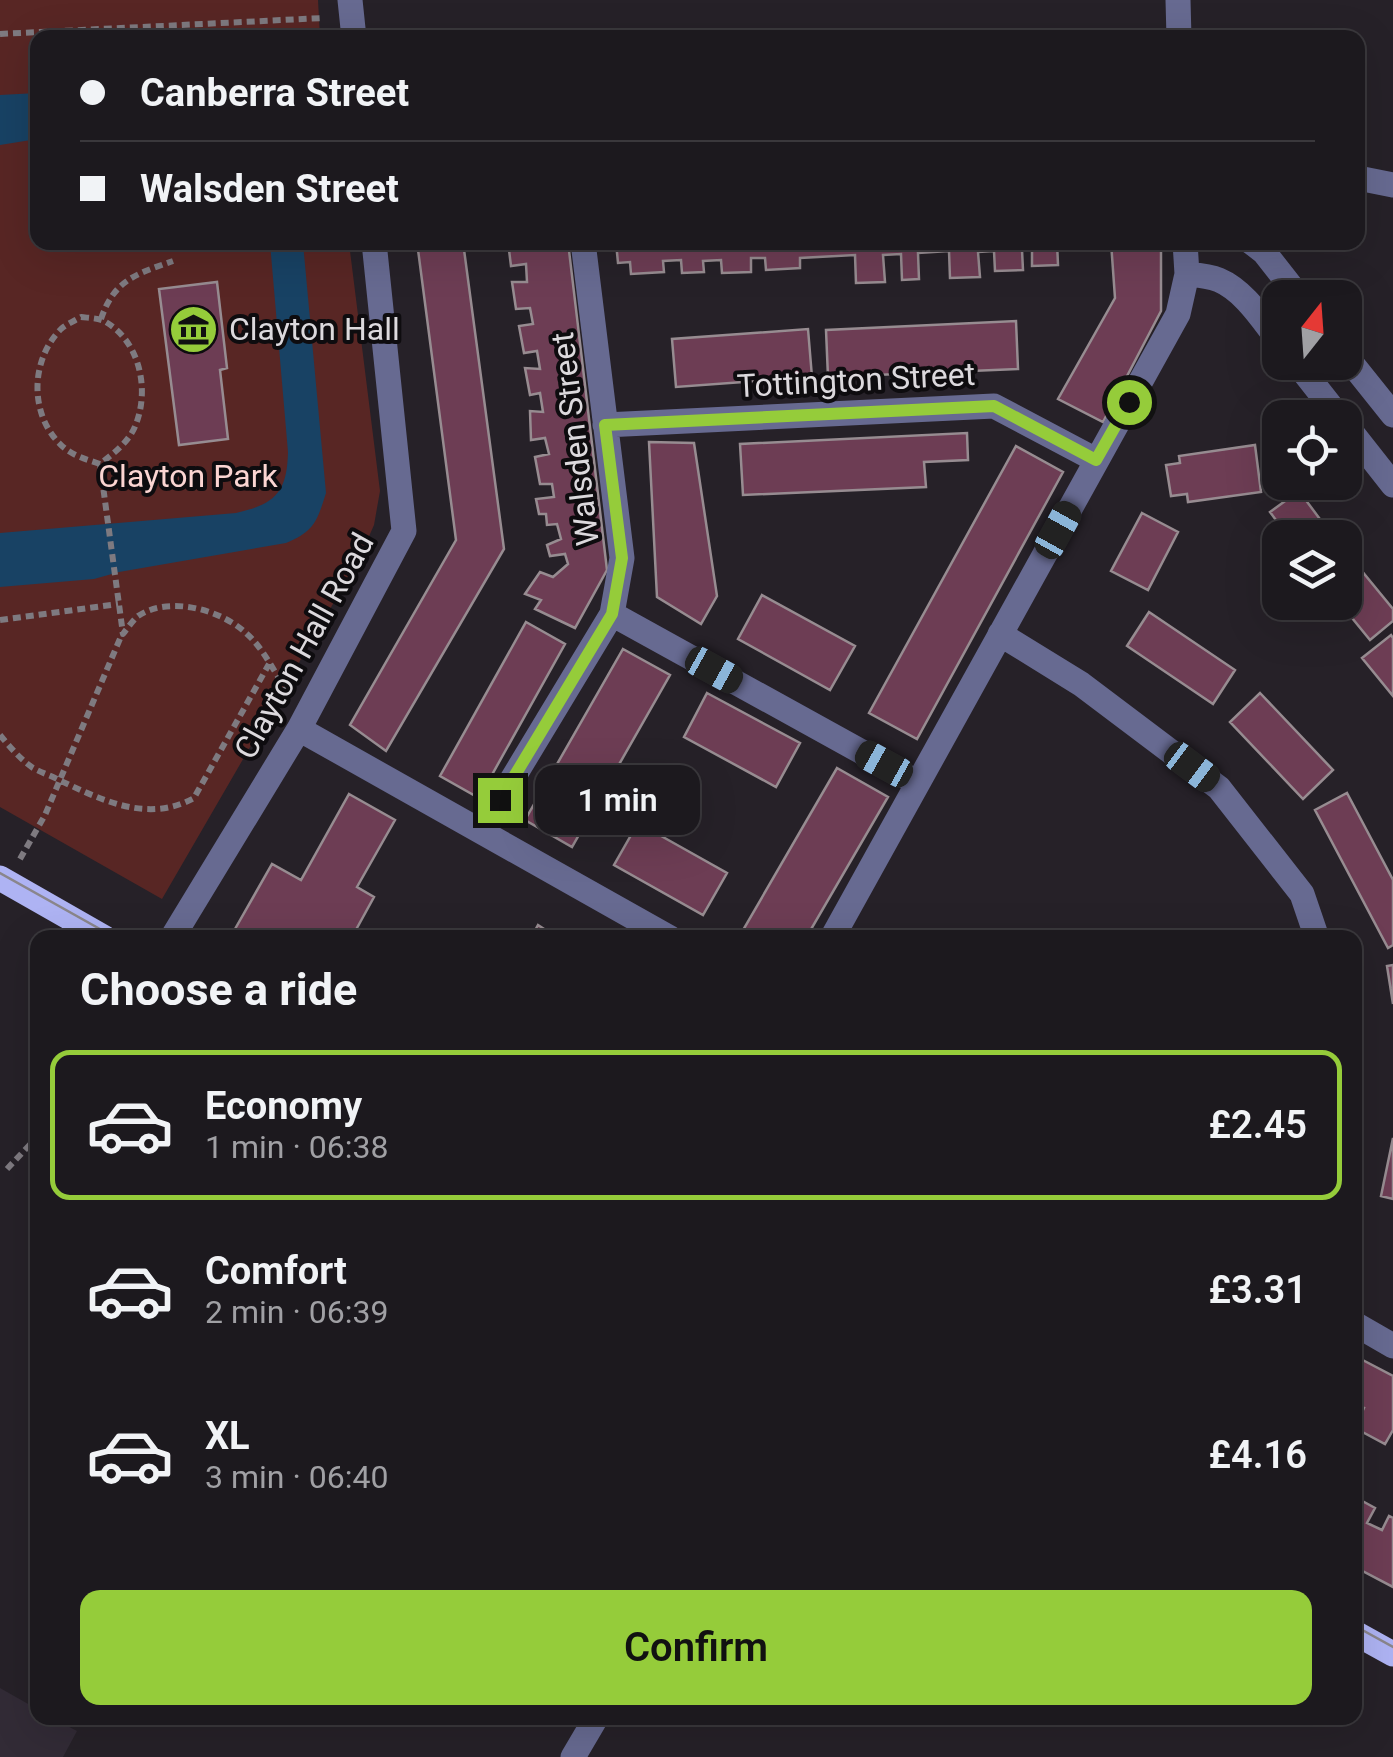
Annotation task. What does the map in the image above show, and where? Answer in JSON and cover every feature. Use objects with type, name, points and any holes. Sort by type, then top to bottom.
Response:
[{"type":"main road","points":[[3,880],[91,930]]},
{"type":"main road","points":[[1362,1638],[1393,1654]]},
{"type":"street","points":[[1178,0],[1179,30]]},
{"type":"street","points":[[1365,179],[1393,184]]},
{"type":"street","name":"Clayton Hall Road","points":[[177,930],[302,724],[404,531],[375,250]]},
{"type":"street","name":"Walsden Street","points":[[481,831],[612,614],[622,558],[585,250]]},
{"type":"street","points":[[836,930],[1178,314],[1187,274],[1186,250]]},
{"type":"street","points":[[1262,250],[1286,280]]},
{"type":"street","points":[[1187,274],[1217,279],[1234,289],[1262,319]]},
{"type":"street","points":[[1362,376],[1393,415]]},
{"type":"street","points":[[1310,380],[1326,400]]},
{"type":"street","name":"Tottington Street","points":[[605,425],[994,406],[1096,460]]},
{"type":"street","points":[[1362,446],[1393,485]]},
{"type":"street","points":[[612,614],[918,783]]},
{"type":"street","points":[[1000,634],[1081,684],[1219,788],[1302,894],[1314,930]]},
{"type":"street","points":[[302,724],[656,930]]},
{"type":"street","points":[[1362,1328],[1393,1346]]},
{"type":"street","points":[[573,1757],[592,1725]]},
{"type":"path","points":[[88,30],[352,18]]},
{"type":"path","points":[[0,34],[30,33]]},
{"type":"path","points":[[101,319],[108,299],[123,282],[172,261]]},
{"type":"path","points":[[81,317],[101,319],[121,333],[135,354],[142,376],[142,402],[136,426],[118,450],[100,464],[79,458],[59,443],[43,420],[36,392],[40,365],[50,343],[64,326],[81,317]]},
{"type":"path","points":[[100,464],[122,634]]},
{"type":"path","points":[[0,620],[118,604]]},
{"type":"path","points":[[3,880],[45,815],[122,634],[138,616],[162,608],[194,607],[226,617],[250,636],[302,724]]},
{"type":"path","points":[[0,735],[36,770],[92,796],[154,811],[180,806],[194,798],[269,664]]},
{"type":"path","points":[[7,1170],[30,1145]]},
{"type":"shaded area","points":[[0,1688],[30,1705],[30,1725],[65,1725],[77,1731],[63,1757],[0,1757]]},
{"type":"green space","name":"Clayton Park","points":[[0,0],[318,0],[320,30],[30,30],[30,250],[350,250],[380,491],[374,525],[359,559],[162,899],[0,807]]},
{"type":"water","points":[[30,93],[30,140],[0,145],[0,95]]},
{"type":"water","points":[[271,250],[304,250],[326,493],[314,524],[286,543],[94,579],[0,587],[0,533],[236,513],[269,501],[276,494],[285,478],[288,452]]},
{"type":"building","points":[[418,250],[464,250],[504,549],[386,751],[350,725],[456,540]]},
{"type":"building","points":[[509,250],[569,250],[607,570],[575,628],[535,609],[541,600],[525,594],[540,572],[553,577],[568,564],[565,554],[550,556],[547,545],[561,539],[557,524],[547,525],[546,514],[539,514],[536,499],[554,497],[552,484],[540,484],[535,457],[549,454],[545,438],[531,440],[530,411],[543,412],[540,393],[530,395],[525,368],[540,369],[537,351],[524,353],[519,326],[533,324],[530,308],[516,309],[512,282],[527,282],[526,264],[511,266]]},
{"type":"building","points":[[617,250],[1022,250],[1023,270],[995,271],[994,251],[978,252],[980,277],[950,278],[949,251],[918,253],[919,279],[902,280],[901,254],[883,255],[885,282],[856,283],[855,255],[800,258],[800,268],[766,270],[765,258],[751,258],[751,272],[722,273],[721,260],[703,261],[704,272],[682,273],[681,260],[663,261],[664,272],[631,274],[630,262],[618,263]]},
{"type":"building","points":[[1032,250],[1057,250],[1058,265],[1032,266]]},
{"type":"building","points":[[1112,250],[1161,250],[1161,311],[1103,422],[1058,399],[1115,298]]},
{"type":"building","name":"Clayton Hall","points":[[217,282],[227,368],[220,370],[228,439],[179,445],[159,289]]},
{"type":"building","points":[[1016,321],[1018,369],[828,377],[826,330]]},
{"type":"building","points":[[808,329],[812,377],[676,387],[672,339]]},
{"type":"building","points":[[967,433],[968,460],[924,462],[926,487],[743,495],[740,444]]},
{"type":"building","points":[[649,442],[694,443],[717,596],[701,624],[657,597]]},
{"type":"building","points":[[1255,445],[1261,492],[1188,502],[1187,494],[1171,496],[1166,465],[1180,463],[1179,456]]},
{"type":"building","points":[[1016,446],[1063,472],[917,739],[869,713]]},
{"type":"building","points":[[1287,500],[1306,500],[1321,520],[1276,520],[1270,512]]},
{"type":"building","points":[[1142,513],[1178,532],[1148,590],[1111,571]]},
{"type":"building","points":[[1362,571],[1393,609],[1393,621],[1370,640],[1354,620],[1362,620]]},
{"type":"building","points":[[762,595],[855,646],[830,690],[738,639]]},
{"type":"building","points":[[1149,612],[1235,670],[1213,704],[1127,646]]},
{"type":"building","points":[[526,622],[565,644],[479,798],[440,776]]},
{"type":"building","points":[[1391,635],[1393,638],[1393,696],[1362,658]]},
{"type":"building","points":[[623,649],[670,675],[572,847],[525,820]]},
{"type":"building","points":[[707,693],[800,743],[776,787],[684,737]]},
{"type":"building","points":[[1260,693],[1333,770],[1303,799],[1230,722]]},
{"type":"building","points":[[837,768],[888,797],[811,930],[743,930]]},
{"type":"building","points":[[1347,793],[1393,880],[1393,945],[1388,948],[1315,810]]},
{"type":"building","points":[[349,794],[395,820],[357,887],[374,897],[357,928],[360,930],[235,929],[272,864],[301,880]]},
{"type":"building","points":[[638,823],[727,873],[703,915],[614,865]]},
{"type":"building","points":[[1393,965],[1393,1004],[1387,966]]},
{"type":"building","points":[[1393,1138],[1393,1199],[1381,1196]]},
{"type":"building","points":[[1362,1360],[1393,1376],[1393,1430],[1385,1444],[1362,1432]]},
{"type":"building","points":[[1362,1501],[1375,1508],[1367,1523],[1382,1530],[1389,1516],[1393,1518],[1393,1587],[1362,1571]]},
{"type":"tram line","points":[[0,873],[102,930]]},
{"type":"tram line","points":[[1362,1630],[1393,1647]]},
{"type":"place","name":"Clayton Hall","points":[[194,329]]},
{"type":"route","points":[[500,800],[612,614],[622,558],[605,425],[994,406],[1096,460],[1129,402]]}]
